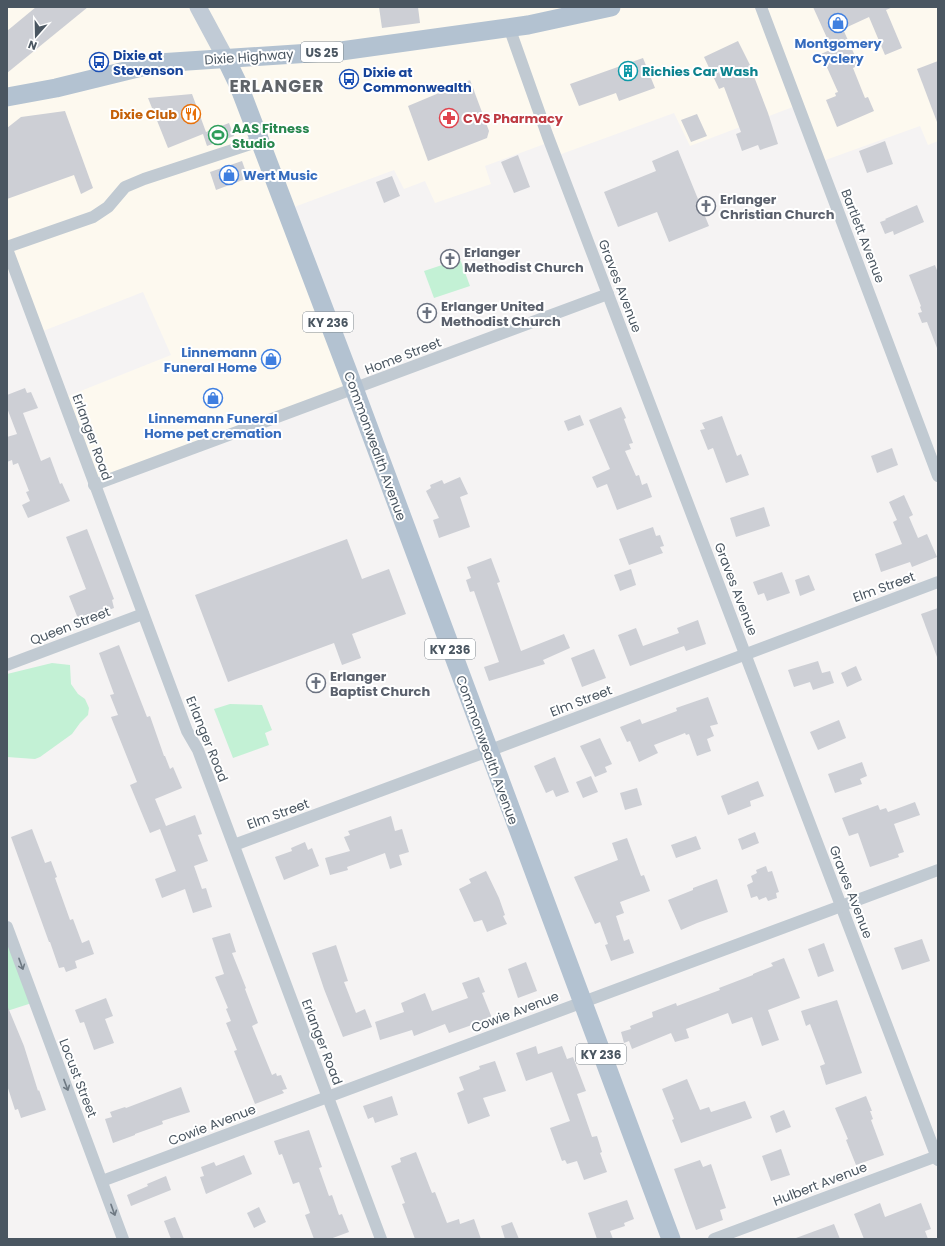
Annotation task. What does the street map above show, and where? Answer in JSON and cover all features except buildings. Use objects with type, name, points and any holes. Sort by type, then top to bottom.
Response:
[{"type":"main road","name":"KY 236","points":[[198,7],[226,59]]},
{"type":"main road","name":"Dixie Highway","points":[[7,98],[158,63],[341,51],[528,25],[606,8]]},
{"type":"main road","name":"Commonwealth Avenue","points":[[226,59],[239,86],[354,390],[671,1239]]},
{"type":"street","name":"Bartlett Avenue","points":[[761,7],[938,476]]},
{"type":"street","name":"Graves Avenue","points":[[509,27],[548,137],[937,1158]]},
{"type":"street","points":[[7,248],[93,217],[108,207],[125,187],[153,176],[260,141]]},
{"type":"street","name":"Erlanger Road","points":[[7,248],[94,485],[187,731],[198,750],[381,1239]]},
{"type":"street","name":"Home Street","points":[[94,485],[354,390],[608,294]]},
{"type":"street","name":"Elm Street","points":[[234,845],[938,582]]},
{"type":"street","name":"Queen Street","points":[[7,665],[143,614]]},
{"type":"street","name":"Cowie Avenue","points":[[102,1181],[938,870]]},
{"type":"street","name":"Locust Street","points":[[7,927],[124,1239]]},
{"type":"street","name":"Hulbert Avenue","points":[[714,1239],[937,1158]]},
{"type":"shaded area","points":[[7,7],[938,7],[938,141],[928,145],[920,126],[820,162],[798,105],[690,146],[674,113],[556,156],[550,142],[485,166],[491,184],[435,203],[425,181],[404,189],[394,170],[286,210],[354,390],[94,485],[63,398],[171,355],[143,292],[38,333],[15,270],[7,272]]},
{"type":"green space","points":[[460,259],[470,286],[434,298],[424,271]]},
{"type":"green space","points":[[52,663],[70,665],[71,684],[78,694],[85,699],[89,708],[88,715],[72,734],[40,757],[35,759],[7,757],[7,674]]},
{"type":"green space","points":[[230,704],[262,705],[272,730],[265,733],[269,745],[233,758],[214,709]]},
{"type":"green space","points":[[7,927],[35,1002],[7,1011]]},
{"type":"place","name":"Montgomery Cyclery","points":[[838,23]]},
{"type":"place","name":"Dixie at Stevenson","points":[[99,62]]},
{"type":"place","name":"Richies Car Wash","points":[[628,71]]},
{"type":"place","name":"Dixie at Commonwealth","points":[[349,79]]},
{"type":"place","name":"Dixie Club","points":[[191,114]]},
{"type":"place","name":"CVS Pharmacy","points":[[449,118]]},
{"type":"place","name":"AAS Fitness Studio","points":[[218,135]]},
{"type":"place","name":"Wert Music","points":[[229,175]]},
{"type":"place","name":"Erlanger Christian Church","points":[[706,206]]},
{"type":"place","name":"Erlanger Methodist Church","points":[[450,259]]},
{"type":"place","name":"Erlanger United Methodist Church","points":[[427,313]]},
{"type":"place","name":"Linnemann Funeral Home","points":[[271,359]]},
{"type":"place","name":"Linnemann Funeral Home pet cremation","points":[[213,398]]},
{"type":"place","name":"Erlanger Baptist Church","points":[[316,683]]},
{"type":"district","name":"ERLANGER","points":[[277,86]]}]
